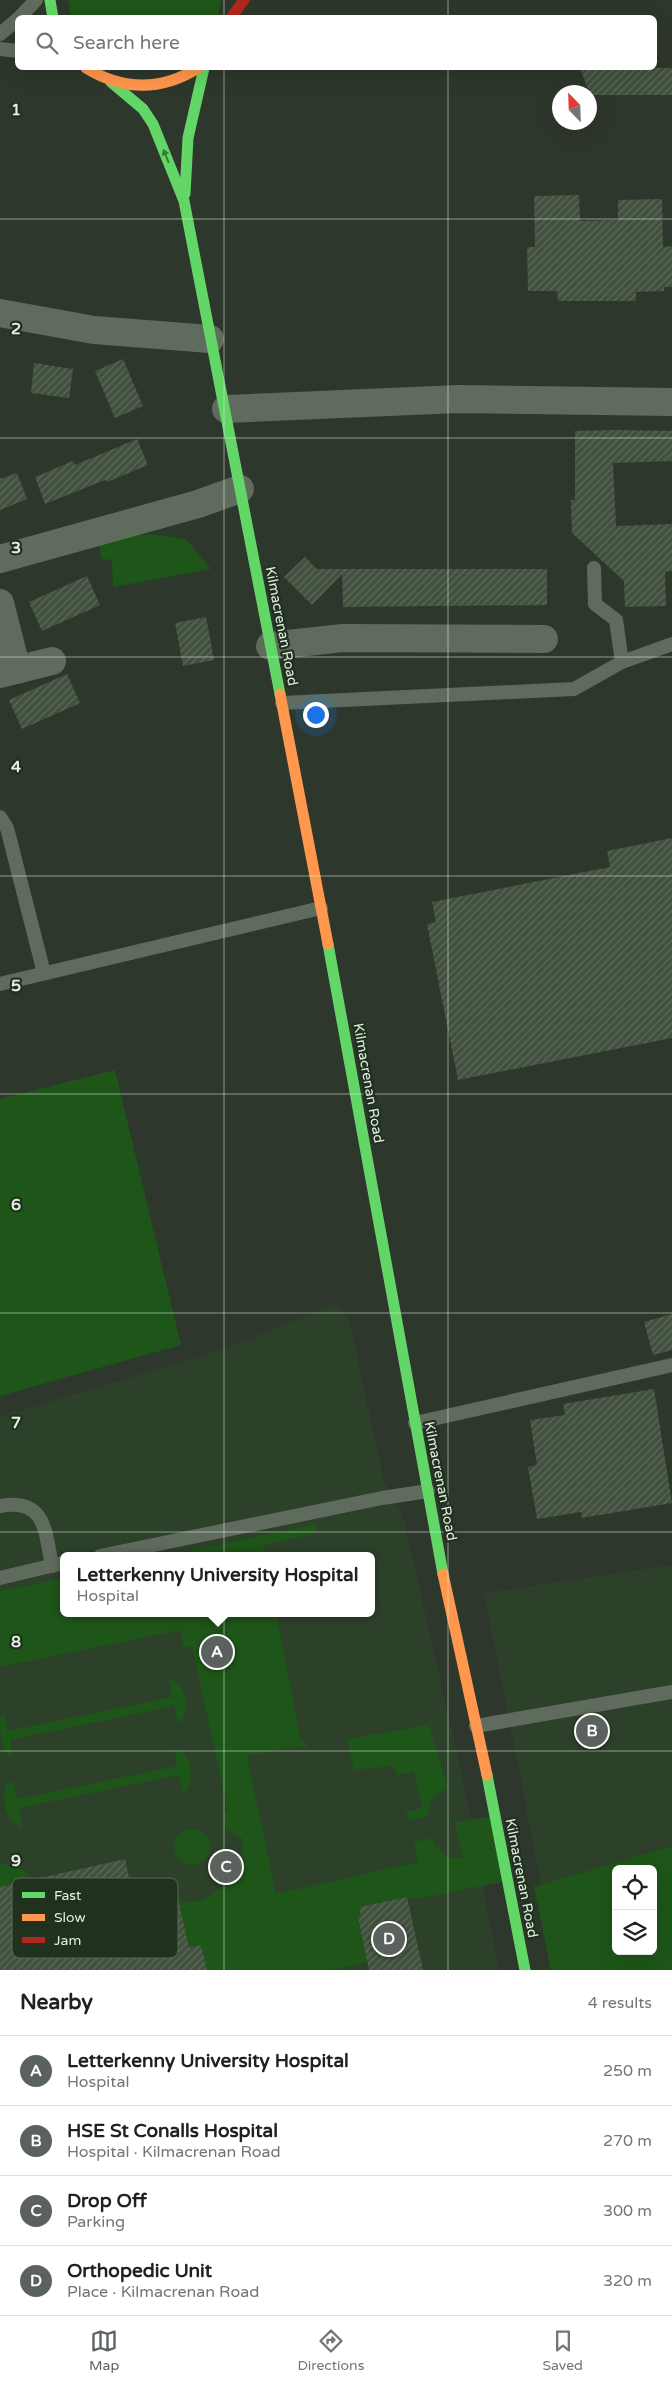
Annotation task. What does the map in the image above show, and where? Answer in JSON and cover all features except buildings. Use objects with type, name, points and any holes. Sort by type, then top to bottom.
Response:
[{"type":"main road","points":[[50,0],[52,15]]},
{"type":"main road","points":[[233,15],[235,0]]},
{"type":"main road","points":[[234,15],[244,0]]},
{"type":"main road","points":[[89,70],[111,82],[139,87],[153,86],[181,78],[195,70]]},
{"type":"main road","name":"Kilmacrenan Road","points":[[184,201],[188,138],[204,70]]},
{"type":"main road","name":"Kilmacrenan Road","points":[[111,82],[143,109],[153,124],[184,201],[210,338],[226,409],[321,908],[428,1491],[525,1970]]},
{"type":"street","points":[[0,313],[94,330],[210,338]]},
{"type":"street","points":[[226,409],[459,399],[672,402]]},
{"type":"street","points":[[0,559],[158,513],[198,504],[240,490]]},
{"type":"street","points":[[0,603],[8,672],[52,661]]},
{"type":"street","points":[[270,646],[343,638],[544,639]]},
{"type":"lane","points":[[21,15],[36,0]]},
{"type":"lane","points":[[0,34],[15,21]]},
{"type":"lane","points":[[0,49],[15,50]]},
{"type":"lane","points":[[594,568],[595,604],[616,620],[622,662]]},
{"type":"lane","points":[[282,703],[574,690],[622,662],[672,644]]},
{"type":"lane","points":[[0,817],[7,828],[44,973]]},
{"type":"lane","points":[[0,984],[321,908]]},
{"type":"lane","points":[[415,1423],[672,1365]]},
{"type":"lane","points":[[119,1552],[382,1498],[428,1491]]},
{"type":"lane","points":[[0,1506],[20,1504],[38,1513],[58,1564],[0,1578]]},
{"type":"lane","points":[[476,1726],[672,1692]]},
{"type":"shaded area","points":[[336,1304],[350,1323],[384,1482],[404,1519],[464,1785],[499,1970],[0,1970],[0,1417],[227,1348]]},
{"type":"shaded area","points":[[672,1565],[672,1970],[558,1970],[484,1593]]},
{"type":"green space","points":[[68,0],[221,0],[218,15],[70,15]]},
{"type":"green space","points":[[150,534],[186,539],[211,569],[113,587],[112,560],[101,559],[99,543],[126,536]]},
{"type":"green space","points":[[115,1070],[181,1345],[0,1396],[0,1099]]},
{"type":"green space","points":[[318,1524],[314,1534],[263,1545],[264,1552],[186,1552]]},
{"type":"green space","points":[[60,1579],[60,1617],[277,1617],[301,1740],[309,1746],[286,1748],[247,1756],[276,1894],[418,1862],[414,1842],[432,1838],[437,1848],[444,1854],[463,1858],[455,1822],[495,1816],[507,1881],[422,1898],[407,1897],[359,1907],[361,1916],[358,1917],[368,1962],[330,1970],[207,1970],[201,1945],[189,1948],[179,1902],[193,1902],[205,1899],[225,1885],[238,1864],[243,1839],[226,1830],[223,1815],[228,1811],[192,1646],[184,1648],[180,1630],[0,1667],[0,1591]]},
{"type":"green space","points":[[169,1679],[175,1681],[180,1686],[186,1699],[185,1713],[178,1724],[174,1706],[10,1740],[13,1759],[5,1752],[1,1735],[0,1715],[4,1713],[8,1731],[172,1697]]},
{"type":"green space","points":[[429,1725],[448,1788],[433,1799],[429,1806],[428,1816],[408,1820],[406,1812],[422,1808],[414,1771],[397,1775],[394,1766],[354,1770],[347,1739]]},
{"type":"green space","points":[[174,1748],[180,1750],[185,1755],[190,1767],[190,1782],[183,1793],[179,1775],[19,1808],[22,1827],[12,1821],[6,1810],[4,1797],[6,1785],[13,1781],[17,1799],[177,1766]]},
{"type":"green space","points":[[192,1829],[204,1835],[210,1847],[204,1859],[192,1865],[180,1859],[174,1847],[180,1835]]},
{"type":"green space","points":[[672,1846],[672,1970],[551,1970],[534,1887]]},
{"type":"green space","points":[[0,1862],[25,1870],[29,1878],[12,1878],[12,1884],[0,1887]]},
{"type":"traffic: fast","points":[[50,0],[52,15]]},
{"type":"traffic: fast","points":[[185,194],[188,138],[204,70]]},
{"type":"traffic: fast","points":[[111,82],[143,109],[153,124],[184,201],[280,694]]},
{"type":"traffic: fast","points":[[328,944],[443,1574]]},
{"type":"traffic: fast","points":[[487,1775],[525,1970]]},
{"type":"traffic: slow","points":[[90,70],[114,81],[142,85],[170,81],[194,70]]},
{"type":"traffic: slow","points":[[280,694],[328,944]]},
{"type":"traffic: slow","points":[[443,1574],[487,1775]]},
{"type":"traffic: jam","points":[[233,15],[244,0]]},
{"type":"place","name":"Letterkenny University Hospital","points":[[217,1652]]},
{"type":"place","name":"HSE St Conalls Hospital","points":[[592,1731]]},
{"type":"place","name":"Drop Off","points":[[226,1867]]},
{"type":"place","name":"Orthopedic Unit","points":[[389,1939]]}]
